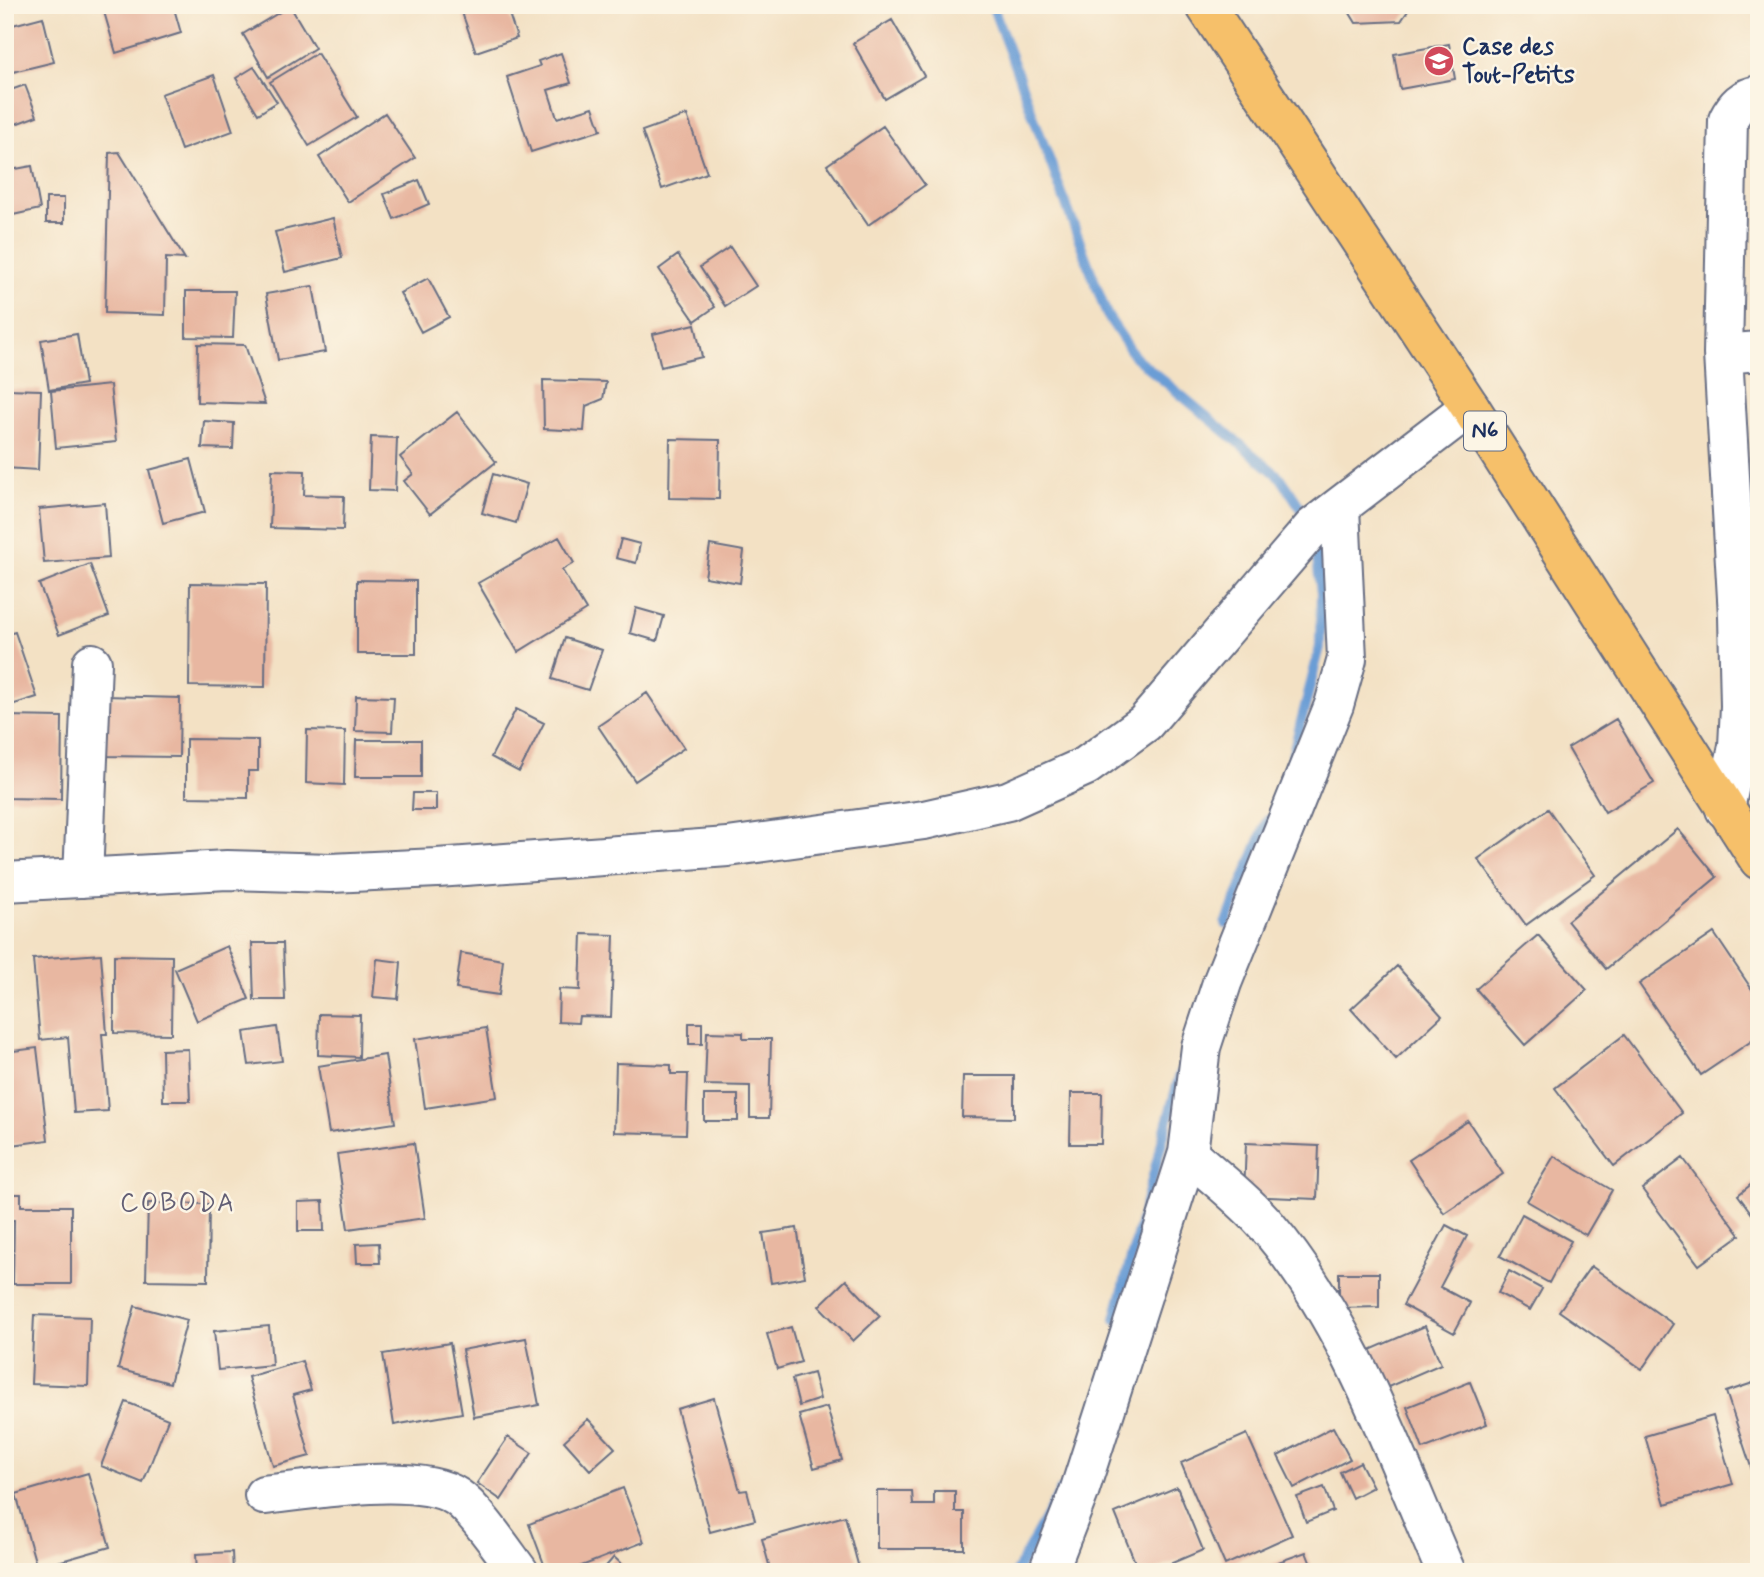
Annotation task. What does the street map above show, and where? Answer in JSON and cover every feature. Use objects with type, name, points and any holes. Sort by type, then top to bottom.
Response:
[{"type":"main road","name":"N6","points":[[1205,5],[1470,407],[1759,860]]},
{"type":"street","points":[[1725,809],[1738,746],[1740,706],[1738,616],[1741,353],[1728,120],[1736,106],[1749,96],[1759,95]]},
{"type":"street","points":[[5,882],[227,870],[331,873],[437,868],[728,846],[924,820],[1008,801],[1086,766],[1146,723],[1313,527],[1470,407]]},
{"type":"street","points":[[1048,1572],[1079,1492],[1188,1153],[1201,1047],[1222,983],[1334,705],[1347,659],[1340,506]]},
{"type":"street","points":[[83,878],[92,663]]},
{"type":"street","points":[[1188,1153],[1265,1224],[1318,1296],[1356,1369],[1446,1572]]},
{"type":"street","points":[[264,1495],[367,1483],[429,1487],[457,1497],[519,1572]]},
{"type":"building","points":[[102,5],[173,5],[181,33],[116,53]]},
{"type":"building","points":[[506,5],[517,38],[476,52],[460,7]]},
{"type":"building","points":[[1345,5],[1412,5],[1401,21],[1356,23]]},
{"type":"building","points":[[290,6],[315,48],[268,77],[243,34]]},
{"type":"building","points":[[43,17],[54,62],[5,74],[5,27]]},
{"type":"building","points":[[892,20],[924,76],[885,99],[853,43]]},
{"type":"building","points":[[1449,44],[1455,79],[1400,89],[1394,54]]},
{"type":"building","points":[[317,53],[357,117],[309,146],[270,82]]},
{"type":"building","points":[[561,53],[571,83],[548,90],[557,118],[593,107],[601,130],[531,152],[507,77],[540,66],[538,61]]},
{"type":"building","points":[[254,67],[277,102],[258,114],[236,78]]},
{"type":"building","points":[[214,75],[233,131],[181,150],[161,94]]},
{"type":"building","points":[[25,85],[37,116],[5,128],[5,92]]},
{"type":"building","points":[[385,113],[415,158],[348,202],[319,157]]},
{"type":"building","points":[[687,115],[707,173],[662,189],[642,131]]},
{"type":"building","points":[[883,126],[925,185],[868,225],[827,165]]},
{"type":"building","points":[[119,152],[185,259],[166,258],[165,315],[105,313],[109,153]]},
{"type":"building","points":[[32,166],[40,209],[13,215],[5,171]]},
{"type":"building","points":[[419,180],[429,204],[394,219],[384,194]]},
{"type":"building","points":[[46,198],[64,198],[64,223],[46,223]]},
{"type":"building","points":[[333,218],[342,258],[285,272],[275,232]]},
{"type":"building","points":[[730,247],[756,286],[725,306],[700,267]]},
{"type":"building","points":[[678,255],[715,307],[695,321],[659,269]]},
{"type":"building","points":[[428,278],[449,317],[421,332],[400,293]]},
{"type":"building","points":[[313,286],[325,352],[278,360],[266,294]]},
{"type":"building","points":[[186,291],[235,291],[233,338],[186,337]]},
{"type":"building","points":[[695,324],[702,357],[661,367],[653,334]]},
{"type":"building","points":[[77,334],[85,384],[49,390],[41,340]]},
{"type":"building","points":[[198,344],[245,345],[265,404],[197,402]]},
{"type":"building","points":[[543,380],[606,382],[603,399],[586,406],[584,431],[544,429]]},
{"type":"building","points":[[110,385],[116,442],[56,448],[51,391]]},
{"type":"building","points":[[5,389],[41,390],[38,470],[5,468]]},
{"type":"building","points":[[457,412],[496,462],[430,514],[404,481],[413,474],[400,457]]},
{"type":"building","points":[[204,421],[234,423],[233,449],[202,448]]},
{"type":"building","points":[[371,437],[397,438],[395,491],[369,490]]},
{"type":"building","points":[[670,439],[720,440],[719,499],[669,498]]},
{"type":"building","points":[[191,459],[205,512],[163,523],[149,470]]},
{"type":"building","points":[[272,470],[305,471],[304,495],[344,496],[343,530],[270,528]]},
{"type":"building","points":[[493,474],[527,484],[516,523],[482,513]]},
{"type":"building","points":[[105,503],[109,558],[44,563],[39,509]]},
{"type":"building","points":[[559,537],[574,563],[562,570],[586,610],[518,652],[478,583]]},
{"type":"building","points":[[621,539],[640,544],[636,563],[616,558]]},
{"type":"building","points":[[710,545],[744,551],[740,583],[705,577]]},
{"type":"building","points":[[90,564],[109,616],[59,635],[39,584]]},
{"type":"building","points":[[357,580],[416,581],[416,654],[357,654]]},
{"type":"building","points":[[190,583],[266,584],[265,687],[189,686]]},
{"type":"building","points":[[636,608],[664,616],[657,641],[630,633]]},
{"type":"building","points":[[15,632],[37,697],[5,707],[5,635]]},
{"type":"building","points":[[565,638],[602,650],[588,690],[552,679]]},
{"type":"building","points":[[647,693],[684,748],[635,781],[598,726]]},
{"type":"building","points":[[104,696],[180,698],[179,757],[103,756]]},
{"type":"building","points":[[356,696],[394,697],[392,732],[355,731]]},
{"type":"building","points":[[516,709],[544,723],[519,772],[491,757]]},
{"type":"building","points":[[5,716],[62,717],[61,799],[5,798]]},
{"type":"building","points":[[1616,719],[1654,783],[1605,812],[1568,748]]},
{"type":"building","points":[[307,730],[345,731],[344,785],[306,783]]},
{"type":"building","points":[[186,739],[258,740],[258,771],[248,771],[248,798],[186,797]]},
{"type":"building","points":[[356,740],[421,740],[421,777],[355,777]]},
{"type":"building","points":[[413,793],[436,793],[436,810],[412,810]]},
{"type":"building","points":[[1548,809],[1595,875],[1526,925],[1478,859]]},
{"type":"building","points":[[1678,829],[1717,877],[1606,969],[1567,921]]},
{"type":"building","points":[[1714,933],[1759,1000],[1759,1036],[1701,1075],[1639,984]]},
{"type":"building","points":[[582,934],[614,935],[611,1017],[579,1016],[578,1023],[558,1022],[559,989],[580,990]]},
{"type":"building","points":[[1538,935],[1587,990],[1525,1045],[1476,989]]},
{"type":"building","points":[[252,943],[283,943],[285,1000],[254,1000]]},
{"type":"building","points":[[227,946],[249,999],[197,1021],[175,969]]},
{"type":"building","points":[[461,953],[503,960],[499,995],[456,989]]},
{"type":"building","points":[[101,954],[107,1034],[102,1034],[108,1111],[74,1113],[68,1037],[40,1040],[33,959]]},
{"type":"building","points":[[114,955],[172,956],[171,1034],[114,1033]]},
{"type":"building","points":[[377,959],[401,962],[398,999],[373,997]]},
{"type":"building","points":[[1397,966],[1442,1016],[1396,1059],[1351,1009]]},
{"type":"building","points":[[319,1014],[360,1015],[359,1057],[318,1055]]},
{"type":"building","points":[[689,1023],[702,1023],[702,1044],[689,1044]]},
{"type":"building","points":[[277,1027],[282,1061],[249,1065],[244,1032]]},
{"type":"building","points":[[486,1028],[497,1097],[425,1108],[415,1039]]},
{"type":"building","points":[[707,1032],[743,1033],[743,1039],[771,1039],[769,1118],[750,1118],[750,1086],[705,1085]]},
{"type":"building","points":[[1624,1035],[1682,1113],[1614,1166],[1555,1088]]},
{"type":"building","points":[[37,1048],[48,1140],[5,1146],[5,1052]]},
{"type":"building","points":[[188,1049],[190,1101],[163,1101],[162,1050]]},
{"type":"building","points":[[385,1055],[395,1123],[329,1133],[318,1066]]},
{"type":"building","points":[[616,1063],[671,1065],[671,1074],[688,1074],[686,1134],[614,1132]]},
{"type":"building","points":[[963,1076],[1014,1076],[1014,1118],[962,1117]]},
{"type":"building","points":[[1071,1093],[1102,1093],[1101,1144],[1070,1144]]},
{"type":"building","points":[[704,1095],[738,1095],[738,1121],[704,1121]]},
{"type":"building","points":[[1468,1121],[1503,1174],[1444,1213],[1409,1160]]},
{"type":"building","points":[[414,1143],[425,1218],[348,1229],[337,1154]]},
{"type":"building","points":[[1246,1143],[1319,1146],[1317,1199],[1244,1196]]},
{"type":"building","points":[[1554,1156],[1612,1190],[1586,1235],[1527,1201]]},
{"type":"building","points":[[1683,1158],[1740,1235],[1699,1265],[1642,1189]]},
{"type":"building","points":[[1759,1178],[1759,1216],[1755,1218],[1738,1195]]},
{"type":"building","points":[[5,1194],[21,1194],[21,1206],[71,1206],[71,1284],[13,1284],[14,1220],[5,1220]]},
{"type":"building","points":[[323,1201],[324,1231],[298,1231],[298,1202]]},
{"type":"building","points":[[148,1203],[209,1204],[208,1281],[146,1280]]},
{"type":"building","points":[[1522,1214],[1571,1241],[1549,1283],[1500,1256]]},
{"type":"building","points":[[1446,1225],[1467,1236],[1440,1287],[1470,1303],[1454,1333],[1403,1305]]},
{"type":"building","points":[[797,1228],[805,1277],[771,1283],[763,1233]]},
{"type":"building","points":[[379,1243],[380,1263],[357,1263],[356,1244]]},
{"type":"building","points":[[1591,1266],[1673,1324],[1642,1369],[1559,1311]]},
{"type":"building","points":[[1509,1271],[1542,1289],[1530,1310],[1498,1293]]},
{"type":"building","points":[[1339,1273],[1379,1273],[1379,1307],[1339,1308]]},
{"type":"building","points":[[846,1280],[880,1316],[853,1341],[819,1306]]},
{"type":"building","points":[[135,1306],[187,1320],[170,1383],[118,1369]]},
{"type":"building","points":[[34,1315],[90,1317],[88,1386],[31,1384]]},
{"type":"building","points":[[269,1326],[272,1365],[218,1370],[214,1331]]},
{"type":"building","points":[[1425,1326],[1441,1364],[1372,1394],[1356,1356]]},
{"type":"building","points":[[791,1327],[801,1362],[777,1369],[767,1334]]},
{"type":"building","points":[[526,1338],[539,1405],[474,1417],[462,1350]]},
{"type":"building","points":[[450,1343],[462,1413],[394,1425],[383,1354]]},
{"type":"building","points":[[302,1361],[311,1390],[293,1395],[310,1456],[273,1466],[248,1377]]},
{"type":"building","points":[[813,1373],[820,1399],[799,1406],[792,1379]]},
{"type":"building","points":[[1759,1381],[1759,1478],[1755,1479],[1726,1392]]},
{"type":"building","points":[[1470,1382],[1487,1424],[1423,1449],[1407,1407]]},
{"type":"building","points":[[714,1398],[740,1491],[747,1490],[755,1520],[710,1532],[677,1409]]},
{"type":"building","points":[[126,1402],[168,1419],[143,1483],[101,1466]]},
{"type":"building","points":[[827,1407],[842,1460],[814,1468],[799,1415]]},
{"type":"building","points":[[1713,1416],[1733,1484],[1665,1504],[1645,1436]]},
{"type":"building","points":[[588,1419],[615,1448],[590,1470],[564,1441]]},
{"type":"building","points":[[1333,1427],[1350,1459],[1294,1488],[1278,1456]]},
{"type":"building","points":[[1247,1434],[1292,1535],[1225,1565],[1181,1463]]},
{"type":"building","points":[[508,1437],[532,1453],[501,1500],[477,1483]]},
{"type":"building","points":[[1360,1462],[1373,1487],[1352,1498],[1340,1472]]},
{"type":"building","points":[[88,1473],[110,1547],[37,1568],[16,1494]]},
{"type":"building","points":[[1177,1487],[1203,1550],[1151,1572],[1139,1572],[1115,1513]]},
{"type":"building","points":[[1324,1487],[1333,1511],[1306,1522],[1297,1497]]},
{"type":"building","points":[[623,1488],[644,1542],[566,1572],[547,1572],[529,1524]]},
{"type":"building","points":[[877,1491],[912,1491],[913,1505],[934,1505],[934,1491],[955,1491],[955,1512],[964,1512],[964,1549],[877,1549]]},
{"type":"building","points":[[845,1516],[860,1572],[771,1572],[762,1539]]},
{"type":"building","points":[[232,1552],[233,1572],[197,1572],[196,1554]]},
{"type":"building","points":[[1306,1552],[1314,1572],[1253,1572],[1253,1571]]},
{"type":"building","points":[[614,1557],[630,1572],[601,1572]]},
{"type":"waterway","points":[[992,5],[1107,315],[1135,357],[1281,478],[1310,522]]},
{"type":"waterway","points":[[1289,769],[1320,647],[1321,593],[1315,541]]},
{"type":"waterway","points":[[1226,924],[1268,819]]},
{"type":"waterway","points":[[1115,1319],[1180,1074]]},
{"type":"waterway","points":[[1016,1572],[1061,1490]]},
{"type":"place","name":"Case des Tout-Petits","points":[[1439,61]]},
{"type":"district","name":"COBODA","points":[[178,1204]]}]
